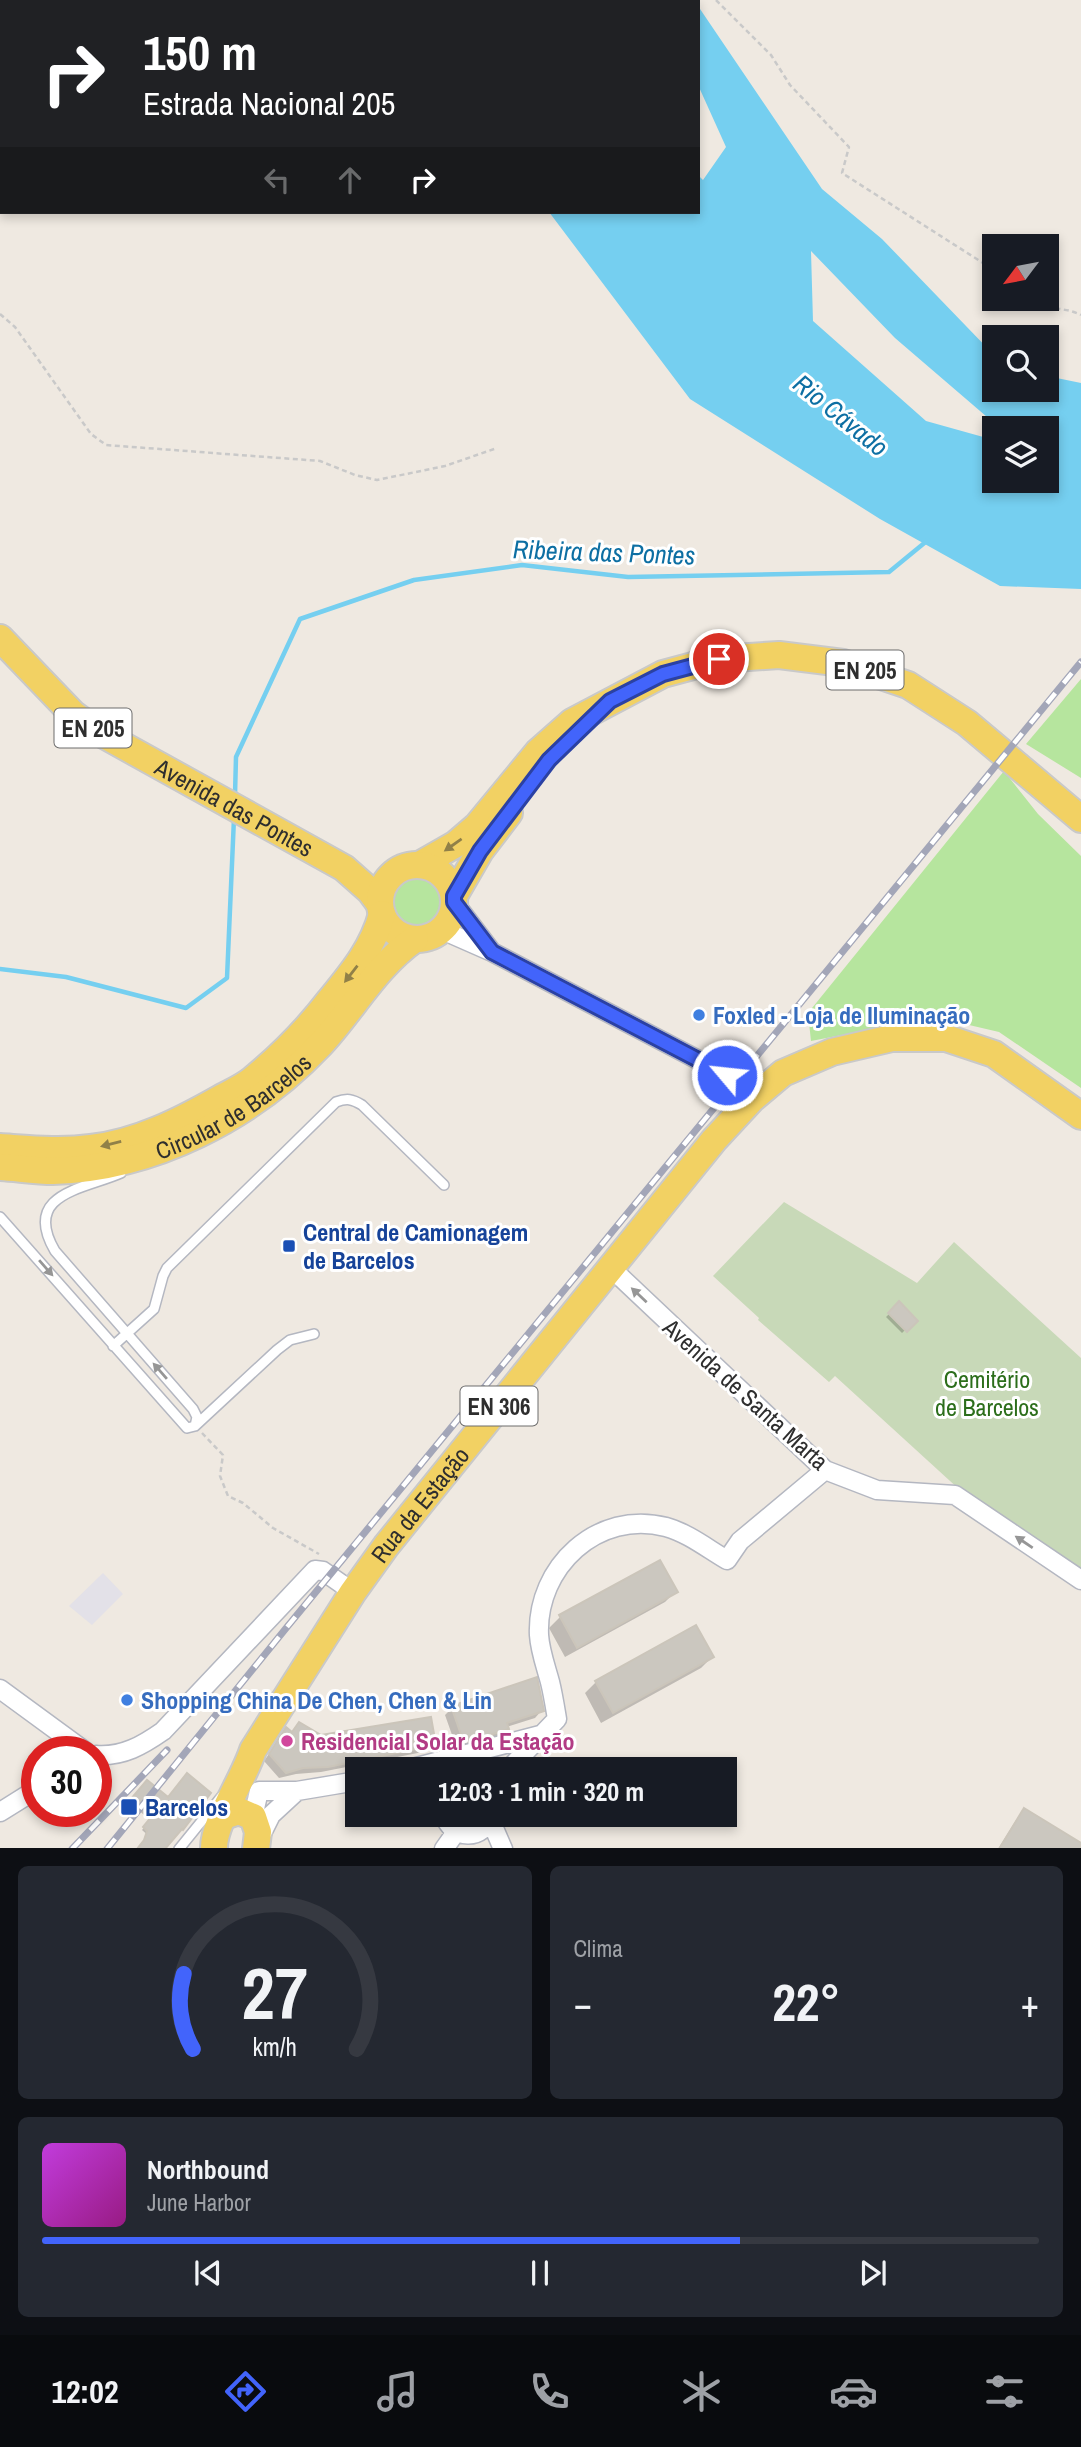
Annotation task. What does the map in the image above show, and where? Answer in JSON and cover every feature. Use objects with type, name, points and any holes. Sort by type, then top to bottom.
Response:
[{"type":"main road","name":"Avenida das Pontes","points":[[0,638],[73,715],[344,868],[370,891],[380,909]]},
{"type":"main road","name":"EN 205","points":[[415,939],[395,932],[380,909],[384,883],[410,866],[456,844],[478,826],[538,752],[572,722],[663,674],[719,659],[779,655],[843,663],[908,685],[967,723],[1081,819]]},
{"type":"main road","name":"EN 205","points":[[442,930],[449,922],[454,899],[480,851],[549,760],[610,701]]},
{"type":"main road","name":"Avenida das Pontes","points":[[344,868],[410,866]]},
{"type":"main road","points":[[410,866],[440,872],[447,880],[454,899]]},
{"type":"main road","name":"Circular de Barcelos","points":[[0,1147],[52,1151],[93,1148],[124,1140],[160,1130],[250,1082],[305,1032],[359,963],[376,934],[380,909]]},
{"type":"main road","points":[[415,939],[434,935],[442,930]]},
{"type":"main road","name":"Circular de Barcelos","points":[[0,1167],[52,1171],[114,1164],[157,1153],[196,1135],[261,1098],[320,1046],[376,976],[400,950],[415,939]]},
{"type":"main road","name":"Rua da Estação","points":[[248,1807],[253,1750],[353,1592],[386,1546],[714,1140],[752,1099],[783,1073],[832,1052],[892,1038],[946,1038],[994,1054],[1081,1116]]},
{"type":"main road","name":"EN 306","points":[[212,1848],[216,1830],[248,1807]]},
{"type":"street","points":[[454,899],[492,952]]},
{"type":"street","points":[[442,930],[492,952],[727,1075]]},
{"type":"street","name":"Avenida de Santa Marta","points":[[611,1268],[825,1470],[877,1489],[955,1496],[1081,1580]]},
{"type":"street","points":[[521,1757],[557,1719],[539,1635],[541,1615],[555,1572],[575,1548],[590,1537],[615,1527],[641,1524],[667,1527],[727,1560],[740,1541],[825,1470]]},
{"type":"street","points":[[112,1754],[141,1746],[163,1731],[317,1569],[353,1592]]},
{"type":"street","points":[[0,1689],[64,1736]]},
{"type":"street","points":[[455,1757],[544,1734]]},
{"type":"street","points":[[248,1807],[297,1791],[345,1783]]},
{"type":"street","points":[[248,1807],[271,1815],[297,1791]]},
{"type":"street","points":[[0,1812],[21,1799]]},
{"type":"street","points":[[451,1827],[466,1835],[481,1832],[484,1827]]},
{"type":"street","points":[[494,1827],[502,1848]]},
{"type":"street","points":[[445,1848],[456,1832]]},
{"type":"street","points":[[474,1835],[500,1848]]},
{"type":"lane","points":[[113,1346],[154,1309],[167,1268],[336,1102],[353,1099],[362,1105],[444,1185]]},
{"type":"lane","points":[[157,1153],[110,1178],[76,1187],[60,1195],[46,1215],[45,1226],[55,1251],[192,1409],[197,1418],[195,1426]]},
{"type":"lane","points":[[0,1217],[178,1422],[187,1428],[195,1426],[290,1340],[314,1334]]},
{"type":"lane","points":[[180,1848],[218,1798],[248,1807]]},
{"type":"path","points":[[716,0],[771,55],[790,85],[849,148],[842,173],[982,262]]},
{"type":"path","points":[[1059,310],[1081,316]]},
{"type":"path","points":[[0,314],[15,327],[92,434],[106,445],[320,461],[355,475],[377,480],[445,466],[497,448]]},
{"type":"path","points":[[195,1426],[223,1455],[220,1476],[228,1496],[243,1503],[272,1528],[324,1557],[325,1572]]},
{"type":"shaded area","points":[[103,1573],[123,1594],[92,1625],[69,1606]]},
{"type":"green space","points":[[1081,679],[1081,778],[1026,744]]},
{"type":"green space","points":[[1004,771],[1038,814],[1081,856],[1081,1088],[999,1032],[935,1017],[811,1041],[808,1013]]},
{"type":"green space","points":[[416,874],[426,876],[434,882],[440,890],[440,910],[434,918],[426,924],[416,926],[406,924],[398,918],[392,910],[390,900],[392,890],[398,882],[406,876]]},
{"type":"green space","name":"Cemitério de Barcelos","points":[[784,1202],[917,1283],[954,1242],[1081,1358],[1081,1574],[984,1512],[835,1376],[829,1382],[758,1320],[759,1318],[713,1276]]},
{"type":"water","name":"Rio Cávado","points":[[700,9],[822,189],[882,239],[982,343],[982,402],[1059,402],[1059,378],[1081,383],[1081,589],[1000,586],[880,519],[690,399],[551,214],[700,214],[700,177],[703,180],[726,147],[700,89]],"holes":[[[811,251],[895,338],[986,416],[1059,416],[1059,493],[982,493],[982,437],[926,421],[813,321]]]},
{"type":"building","points":[[899,1301],[918,1321],[907,1332],[888,1313]]},
{"type":"building","points":[[660,1560],[678,1592],[577,1648],[559,1615]]},
{"type":"building","points":[[696,1625],[714,1657],[613,1713],[595,1681]]},
{"type":"building","points":[[537,1677],[544,1711],[507,1723],[509,1729],[464,1743],[451,1706]]},
{"type":"building","points":[[431,1717],[436,1745],[377,1757],[345,1757],[345,1764],[303,1768],[286,1773],[269,1754],[286,1727],[292,1732],[299,1722],[321,1735]]},
{"type":"building","points":[[187,1773],[211,1793],[166,1848],[138,1848],[147,1831],[143,1827],[151,1817],[131,1799],[147,1780],[168,1797]]},
{"type":"building","points":[[1024,1808],[1081,1843],[1081,1848],[1000,1848]]},
{"type":"waterway","name":"Ribeira das Pontes","points":[[235,795],[236,757],[300,619],[414,580],[522,565],[628,577],[889,572],[928,540]]},
{"type":"waterway","name":"Ribeira das Pontes","points":[[0,969],[66,977],[186,1008],[227,978],[234,818]]},
{"type":"railway","points":[[108,1848],[1081,662]]},
{"type":"railway","points":[[73,1848],[167,1750]]},
{"type":"place","name":"Foxled - Loja de Iluminação","points":[[699,1015]]},
{"type":"place","name":"Central de Camionagem de Barcelos","points":[[289,1246]]},
{"type":"place","name":"Shopping China De Chen, Chen & Lin","points":[[127,1700]]},
{"type":"place","name":"Residencial Solar da Estação","points":[[287,1741]]},
{"type":"place","name":"Barcelos","points":[[129,1807]]},
{"type":"route","points":[[719,659],[663,674],[610,701],[549,760],[480,851],[454,896],[454,902],[492,952],[727,1075]]}]
